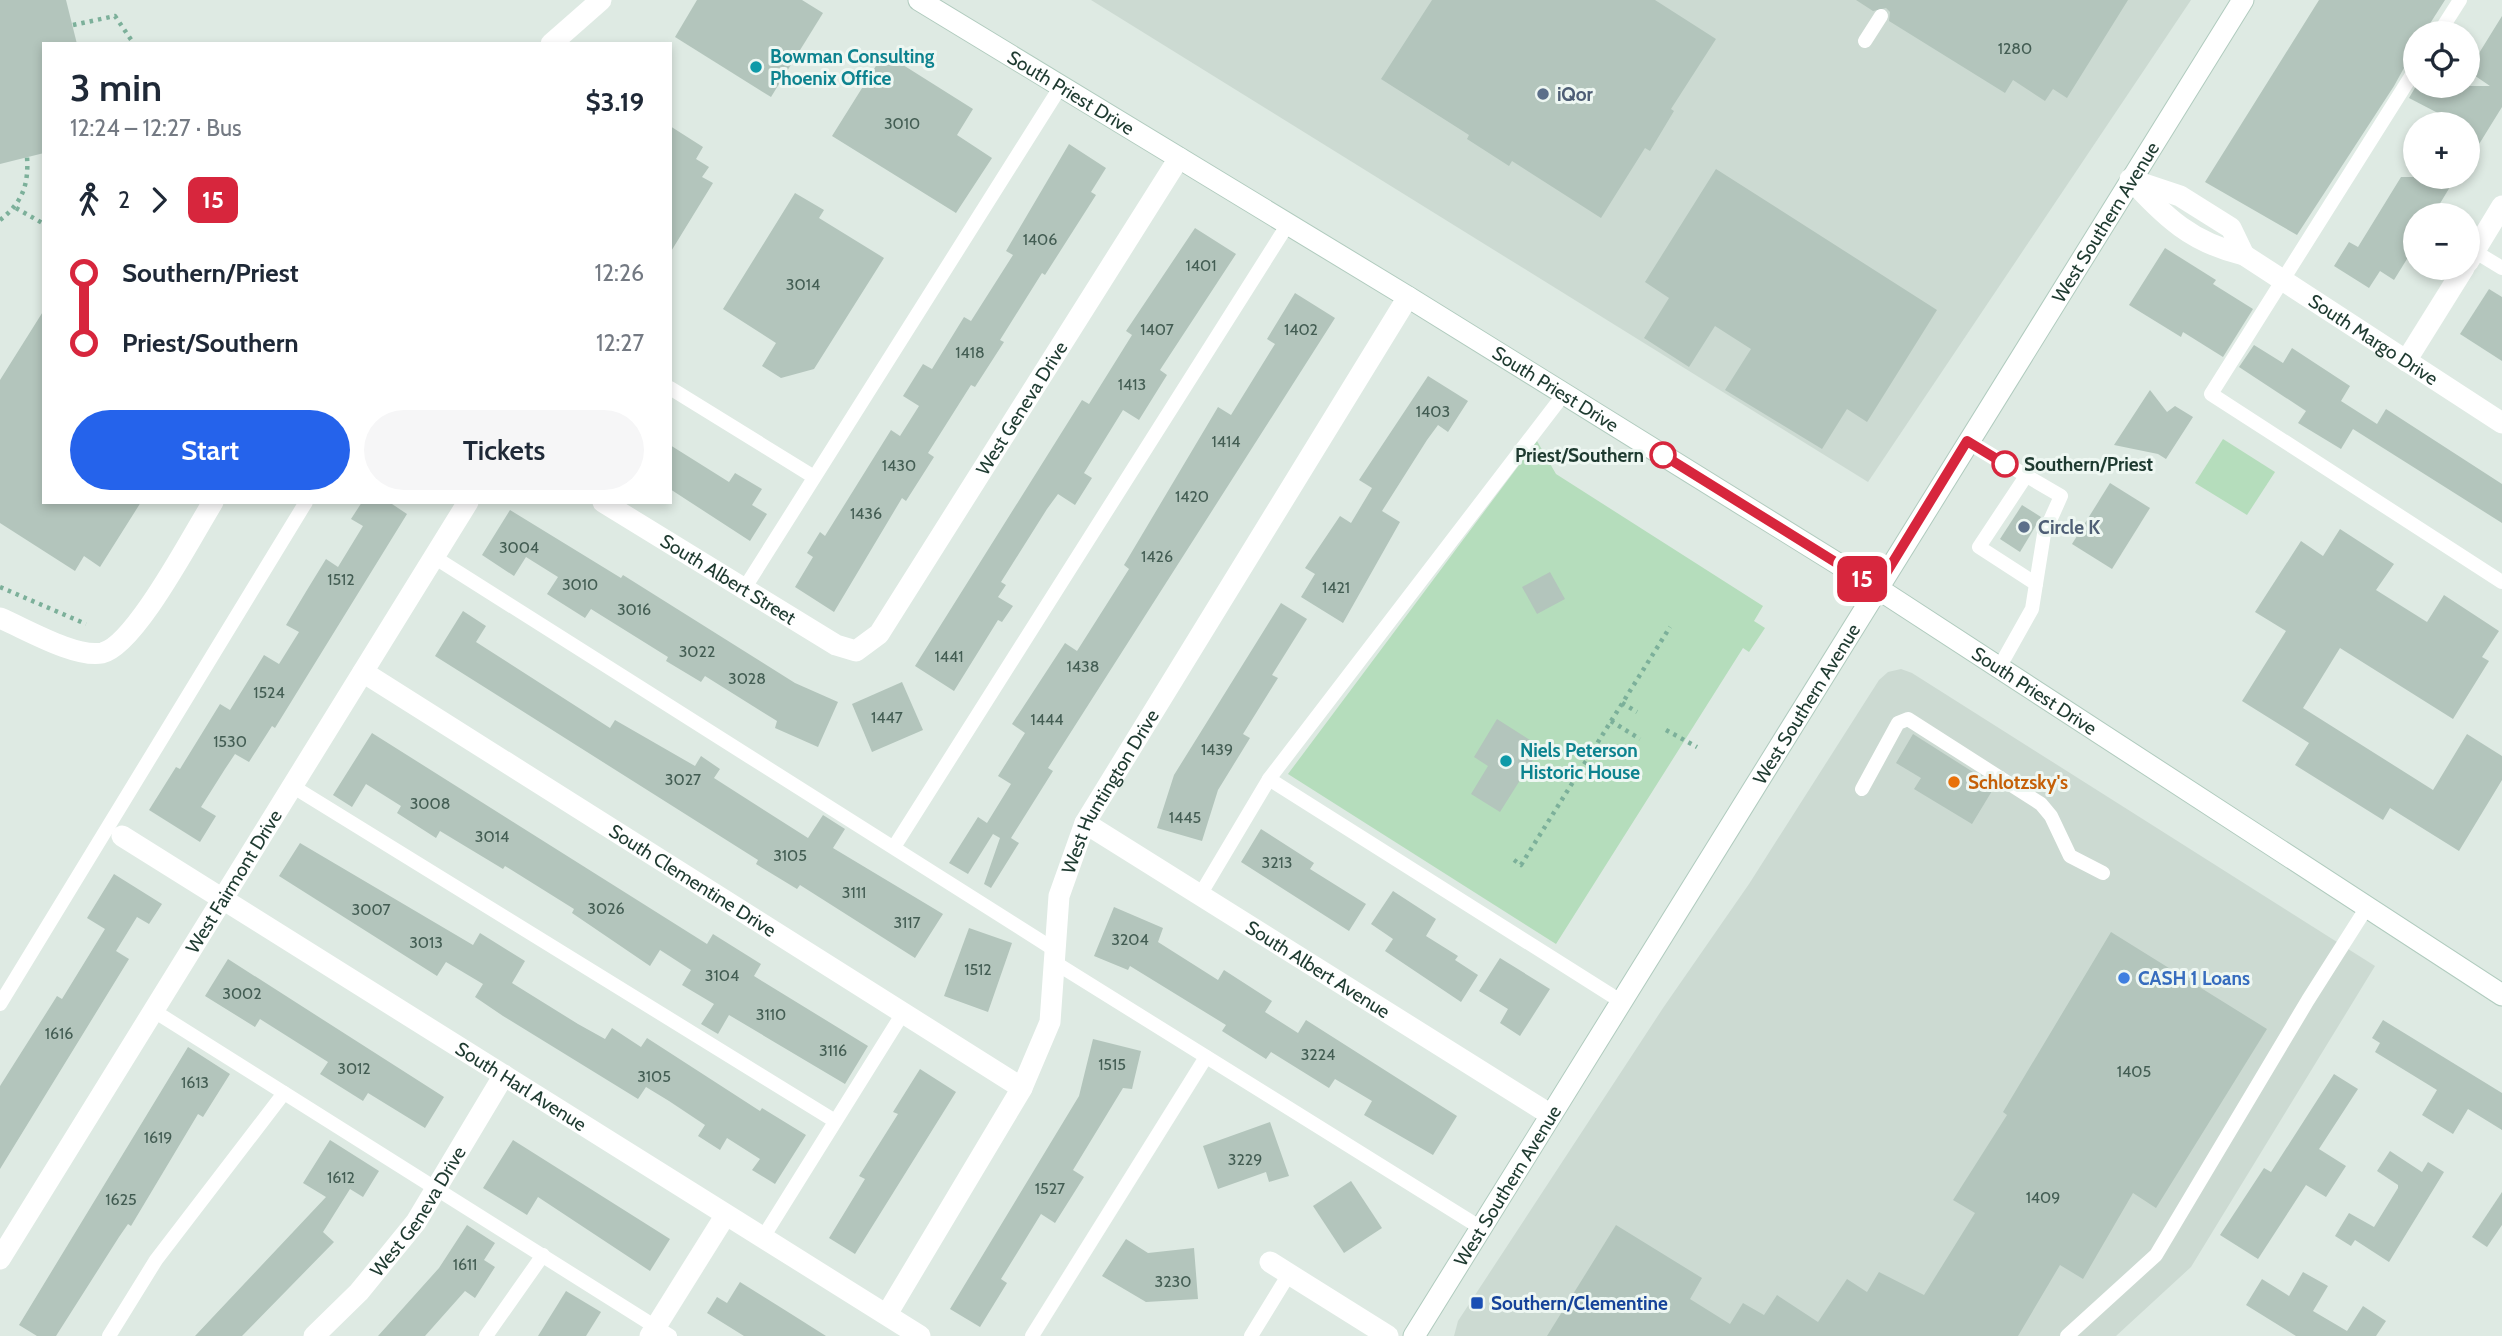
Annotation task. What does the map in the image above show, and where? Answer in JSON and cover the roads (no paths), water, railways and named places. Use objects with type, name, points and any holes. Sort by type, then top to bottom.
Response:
[{"type":"street","points":[[553,42],[601,0]]},
{"type":"street","name":"South Priest Drive","points":[[919,0],[1288,224],[1877,588],[2502,995]]},
{"type":"street","name":"West Southern Avenue","points":[[1414,1336],[2243,0]]},
{"type":"street","name":"West Geneva Drive","points":[[856,650],[879,634],[1179,158]]},
{"type":"street","name":"South Margo Drive","points":[[2130,179],[2167,218],[2212,247],[2244,255],[2502,423]]},
{"type":"street","points":[[2480,241],[2502,206]]},
{"type":"street","points":[[2406,361],[2456,280]]},
{"type":"street","name":"West Huntington Drive","points":[[887,1314],[1022,1088],[1050,1022],[1059,896],[1085,823],[1408,298]]},
{"type":"street","points":[[0,618],[68,648],[100,653],[116,648],[130,634],[212,504]]},
{"type":"street","name":"West Fairmont Drive","points":[[0,1259],[467,504]]},
{"type":"street","name":"South Albert Street","points":[[606,504],[836,645],[856,650]]},
{"type":"street","name":"South Clementine Drive","points":[[363,673],[1022,1088]]},
{"type":"street","name":"South Albert Avenue","points":[[1085,823],[1551,1115]]},
{"type":"street","name":"South Harl Avenue","points":[[122,836],[920,1336]]},
{"type":"street","name":"West Geneva Drive","points":[[314,1336],[359,1292],[415,1222],[504,1075]]},
{"type":"street","points":[[659,1333],[725,1216]]},
{"type":"street","points":[[1270,1262],[1388,1336]]},
{"type":"lane","points":[[2446,21],[2460,0]]},
{"type":"lane","points":[[1865,41],[1881,16]]},
{"type":"lane","points":[[744,589],[1061,86]]},
{"type":"lane","points":[[2403,89],[2211,394],[2502,582]]},
{"type":"lane","points":[[894,848],[1288,224]]},
{"type":"lane","points":[[2480,263],[2502,268]]},
{"type":"lane","points":[[672,389],[814,477]]},
{"type":"lane","points":[[1200,895],[1269,779],[1564,394]]},
{"type":"lane","points":[[1967,441],[2061,496],[2044,534],[2032,609],[2000,666]]},
{"type":"lane","points":[[2026,476],[1979,547],[2036,584]]},
{"type":"lane","points":[[0,1004],[305,504]]},
{"type":"lane","points":[[434,557],[894,848],[1206,1057],[1481,1228]]},
{"type":"lane","points":[[1862,789],[1898,723],[1908,719],[2041,804],[2051,816],[2070,856],[2103,873]]},
{"type":"lane","points":[[1269,779],[1622,1002]]},
{"type":"lane","points":[[292,786],[835,1121]]},
{"type":"lane","points":[[2067,1336],[2156,1255],[2308,1000],[2367,907]]},
{"type":"lane","points":[[154,1011],[543,1255],[659,1333]]},
{"type":"lane","points":[[762,1238],[903,1013]]},
{"type":"lane","points":[[1032,1336],[1206,1057]]},
{"type":"lane","points":[[109,1336],[156,1260],[284,1093]]},
{"type":"lane","points":[[486,1336],[543,1255]]},
{"type":"lane","points":[[1251,1336],[1289,1274]]},
{"type":"place","name":"Bowman Consulting Phoenix Office","points":[[756,67]]},
{"type":"place","name":"iQor","points":[[1543,94]]},
{"type":"place","name":"Priest/Southern","points":[[1663,455]]},
{"type":"place","name":"Southern/Priest","points":[[2005,464]]},
{"type":"place","name":"Circle K","points":[[2024,527]]},
{"type":"place","name":"Niels Peterson Historic House","points":[[1506,761]]},
{"type":"place","name":"Schlotzsky's","points":[[1954,782]]},
{"type":"place","name":"CASH 1 Loans","points":[[2124,978]]},
{"type":"place","name":"Southern/Clementine","points":[[1477,1303]]}]
